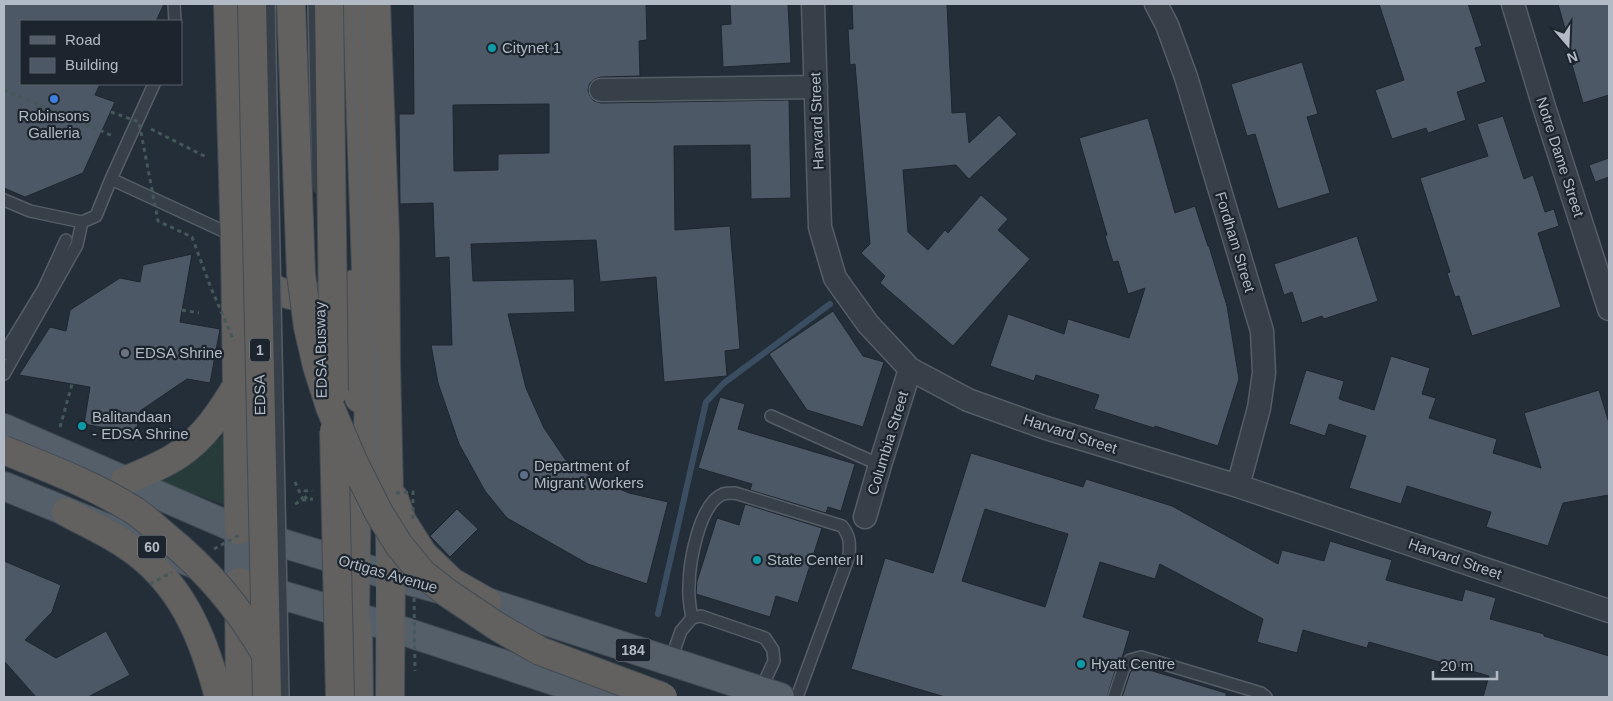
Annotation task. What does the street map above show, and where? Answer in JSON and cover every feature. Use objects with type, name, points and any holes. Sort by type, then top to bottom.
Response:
[{"type":"highway","name":"1","points":[[228,4],[238,384],[239,530]]},
{"type":"highway","name":"EDSA","points":[[252,4],[267,697]]},
{"type":"highway","points":[[291,4],[301,274],[308,326],[317,366],[330,407],[353,461],[379,513],[399,545],[422,573],[498,628],[540,651],[663,697]]},
{"type":"highway","points":[[329,4],[334,453],[340,697]]},
{"type":"highway","points":[[356,4],[363,275],[359,697]]},
{"type":"highway","points":[[376,4],[385,238],[386,363],[390,483],[390,697]]},
{"type":"highway","points":[[235,241],[247,266],[264,282],[274,289],[295,296],[318,298],[341,292],[363,275]]},
{"type":"highway","points":[[363,275],[370,279],[367,511]]},
{"type":"highway","points":[[128,482],[178,456],[203,435],[223,410],[238,384]]},
{"type":"highway","points":[[4,450],[81,482],[108,496],[148,520],[175,543],[201,566],[253,631],[267,655],[284,697]]},
{"type":"highway","points":[[390,483],[402,521],[424,554],[452,582],[486,602]]},
{"type":"highway","points":[[66,512],[125,544],[155,567],[171,584],[188,612],[201,640],[219,697]]},
{"type":"highway","name":"1","points":[[239,582],[240,697]]},
{"type":"main road","name":"Ortigas Avenue","points":[[4,428],[239,530],[391,576],[486,602],[770,694]]},
{"type":"main road","points":[[121,534],[137,530],[148,510],[148,496],[128,482]]},
{"type":"main road","name":"60","points":[[4,486],[239,582],[359,622],[391,627]]},
{"type":"main road","points":[[361,566],[367,511]]},
{"type":"main road","name":"1","points":[[239,530],[239,582]]},
{"type":"main road","points":[[391,627],[603,697]]},
{"type":"street","name":"Harvard Street","points":[[814,4],[820,227],[835,278],[868,324],[910,369],[968,400],[1046,428],[1238,486],[1609,611]]},
{"type":"street","name":"Fordham Street","points":[[1156,4],[1167,25],[1186,77],[1262,331],[1264,374],[1259,408],[1238,486]]},
{"type":"street","name":"Notre Dame Street","points":[[1513,4],[1609,309]]},
{"type":"street","points":[[601,90],[816,87]]},
{"type":"street","name":"Columbia Street","points":[[865,517],[910,369]]},
{"type":"lane","points":[[174,4],[175,20]]},
{"type":"lane","points":[[269,4],[284,697]]},
{"type":"lane","points":[[314,4],[318,202]]},
{"type":"lane","points":[[4,200],[30,211],[82,222],[96,216],[154,85]]},
{"type":"lane","points":[[111,180],[235,241]]},
{"type":"lane","points":[[4,374],[77,245],[82,222]]},
{"type":"lane","points":[[4,354],[44,288],[66,240]]},
{"type":"lane","name":"EDSA Busway","points":[[320,281],[320,311]]},
{"type":"lane","name":"EDSA Busway","points":[[321,331],[329,697]]},
{"type":"lane","points":[[771,416],[880,466]]},
{"type":"lane","points":[[4,443],[94,481],[128,482]]},
{"type":"lane","points":[[692,618],[689,584],[696,538],[703,516],[723,494],[735,493],[842,526],[848,533],[850,540],[849,556],[797,697]]},
{"type":"lane","points":[[670,662],[681,631],[692,618],[701,616],[765,638],[773,650],[774,661],[770,694]]},
{"type":"lane","points":[[1114,697],[1123,670],[1130,660],[1141,657],[1261,693],[1266,697]]},
{"type":"path","points":[[4,90],[128,143]]},
{"type":"path","points":[[111,112],[139,122],[158,221],[192,237],[211,288],[236,345]]},
{"type":"path","points":[[160,133],[211,159]]},
{"type":"path","points":[[182,310],[199,313]]},
{"type":"path","points":[[60,428],[72,384]]},
{"type":"path","points":[[295,481],[305,500],[305,491],[311,491],[312,496]]},
{"type":"green space","points":[[224,435],[226,436],[226,505],[161,483],[159,480],[205,451]]},
{"type":"building","name":"Robinsons Galleria","points":[[4,4],[164,4],[156,20],[20,20],[20,85],[100,85],[95,95],[115,102],[83,173],[25,197],[4,188]]},
{"type":"building","points":[[413,4],[646,4],[647,40],[639,41],[640,76],[601,77],[595,79],[590,83],[588,90],[594,101],[601,103],[789,100],[791,198],[751,199],[750,145],[674,146],[675,230],[730,226],[740,349],[725,351],[727,376],[664,382],[656,277],[600,282],[596,240],[471,244],[473,281],[574,279],[575,312],[508,314],[526,388],[544,428],[565,459],[594,478],[629,493],[668,502],[647,584],[588,564],[507,518],[485,491],[459,444],[438,383],[431,345],[452,345],[449,257],[435,258],[433,203],[400,204],[399,114],[414,114]],"holes":[[[549,104],[549,153],[498,154],[498,170],[454,171],[453,105]]]},
{"type":"building","points":[[730,4],[788,4],[791,63],[723,67],[721,25],[731,24]]},
{"type":"building","points":[[852,4],[947,4],[952,113],[966,112],[969,143],[999,115],[1017,134],[969,179],[956,165],[903,170],[908,232],[928,250],[945,230],[948,233],[981,195],[1008,219],[998,230],[1030,259],[953,346],[880,283],[885,276],[861,253],[870,244],[855,64],[850,65],[848,29],[853,29]]},
{"type":"building","points":[[1379,4],[1468,4],[1482,46],[1475,48],[1486,82],[1457,92],[1466,120],[1428,133],[1426,128],[1392,139],[1375,90],[1404,80]]},
{"type":"building","points":[[1558,4],[1609,4],[1609,95],[1583,103],[1572,65],[1575,64]]},
{"type":"building","points":[[1302,62],[1318,114],[1307,117],[1330,193],[1278,209],[1255,134],[1247,136],[1231,84]]},
{"type":"building","points":[[1503,116],[1524,179],[1533,175],[1545,212],[1554,209],[1559,226],[1538,233],[1561,307],[1472,336],[1459,296],[1455,297],[1447,273],[1450,272],[1420,178],[1488,156],[1477,124]]},
{"type":"building","points":[[1148,118],[1175,213],[1195,206],[1227,306],[1239,379],[1218,446],[1094,409],[1099,395],[1036,375],[1034,381],[990,366],[1008,314],[1064,334],[1068,319],[1129,338],[1145,288],[1128,294],[1118,261],[1113,262],[1079,138]]},
{"type":"building","points":[[1609,158],[1609,177],[1595,182],[1589,165]]},
{"type":"building","points":[[1357,236],[1378,301],[1324,319],[1322,316],[1302,323],[1292,292],[1284,295],[1274,264]]},
{"type":"building","name":"EDSA Shrine","points":[[192,254],[180,322],[220,329],[210,383],[187,379],[140,411],[136,434],[84,424],[90,387],[19,375],[50,327],[66,331],[70,310],[120,278],[140,282],[143,265]]},
{"type":"building","points":[[833,311],[863,356],[884,362],[863,427],[807,410],[769,354]]},
{"type":"building","points":[[1391,356],[1430,368],[1422,394],[1436,398],[1429,418],[1497,439],[1493,453],[1541,468],[1524,413],[1599,390],[1609,423],[1609,495],[1563,503],[1548,546],[1486,527],[1491,512],[1407,486],[1401,504],[1349,488],[1366,436],[1329,424],[1325,436],[1289,424],[1306,370],[1344,381],[1339,399],[1374,410]]},
{"type":"building","points":[[720,397],[745,404],[738,429],[855,464],[841,511],[828,507],[826,513],[750,490],[752,484],[698,468]]},
{"type":"building","points":[[971,453],[1083,487],[1086,479],[1172,506],[1278,564],[1282,550],[1324,561],[1330,541],[1392,560],[1386,580],[1462,601],[1465,589],[1496,598],[1490,619],[1544,634],[1544,636],[1609,656],[1609,697],[1483,697],[1489,676],[1369,642],[1367,648],[1303,630],[1297,653],[1257,642],[1263,619],[1160,564],[1155,579],[1100,562],[1083,617],[1130,631],[1107,697],[945,697],[851,669],[885,558],[933,573]],"holes":[[[985,509],[1068,534],[1045,607],[962,581]]]},
{"type":"building","name":"State Center II","points":[[745,504],[822,528],[798,603],[776,596],[770,617],[696,594],[697,581],[717,518],[739,525]]},
{"type":"building","points":[[457,509],[478,529],[450,557],[430,536]]},
{"type":"building","points":[[4,561],[61,585],[52,612],[25,640],[56,658],[106,631],[130,675],[88,697],[36,697],[4,661]]},
{"type":"building","points":[[1136,666],[1226,693],[1226,697],[1122,697],[1130,673]]},
{"type":"waterway","points":[[658,614],[706,402],[724,383],[830,304]]},
{"type":"tram line","points":[[352,4],[363,274],[369,697]]},
{"type":"tram line","points":[[362,4],[371,216],[376,451],[377,697]]},
{"type":"place","name":"Citynet 1","points":[[492,48]]},
{"type":"place","name":"Robinsons Galleria","points":[[54,99]]},
{"type":"place","name":"EDSA Shrine","points":[[125,353]]},
{"type":"place","name":"Balitandaan - EDSA Shrine","points":[[82,426]]},
{"type":"place","name":"Department of Migrant Workers","points":[[524,475]]},
{"type":"place","name":"State Center II","points":[[757,560]]},
{"type":"place","name":"Hyatt Centre","points":[[1081,664]]}]
